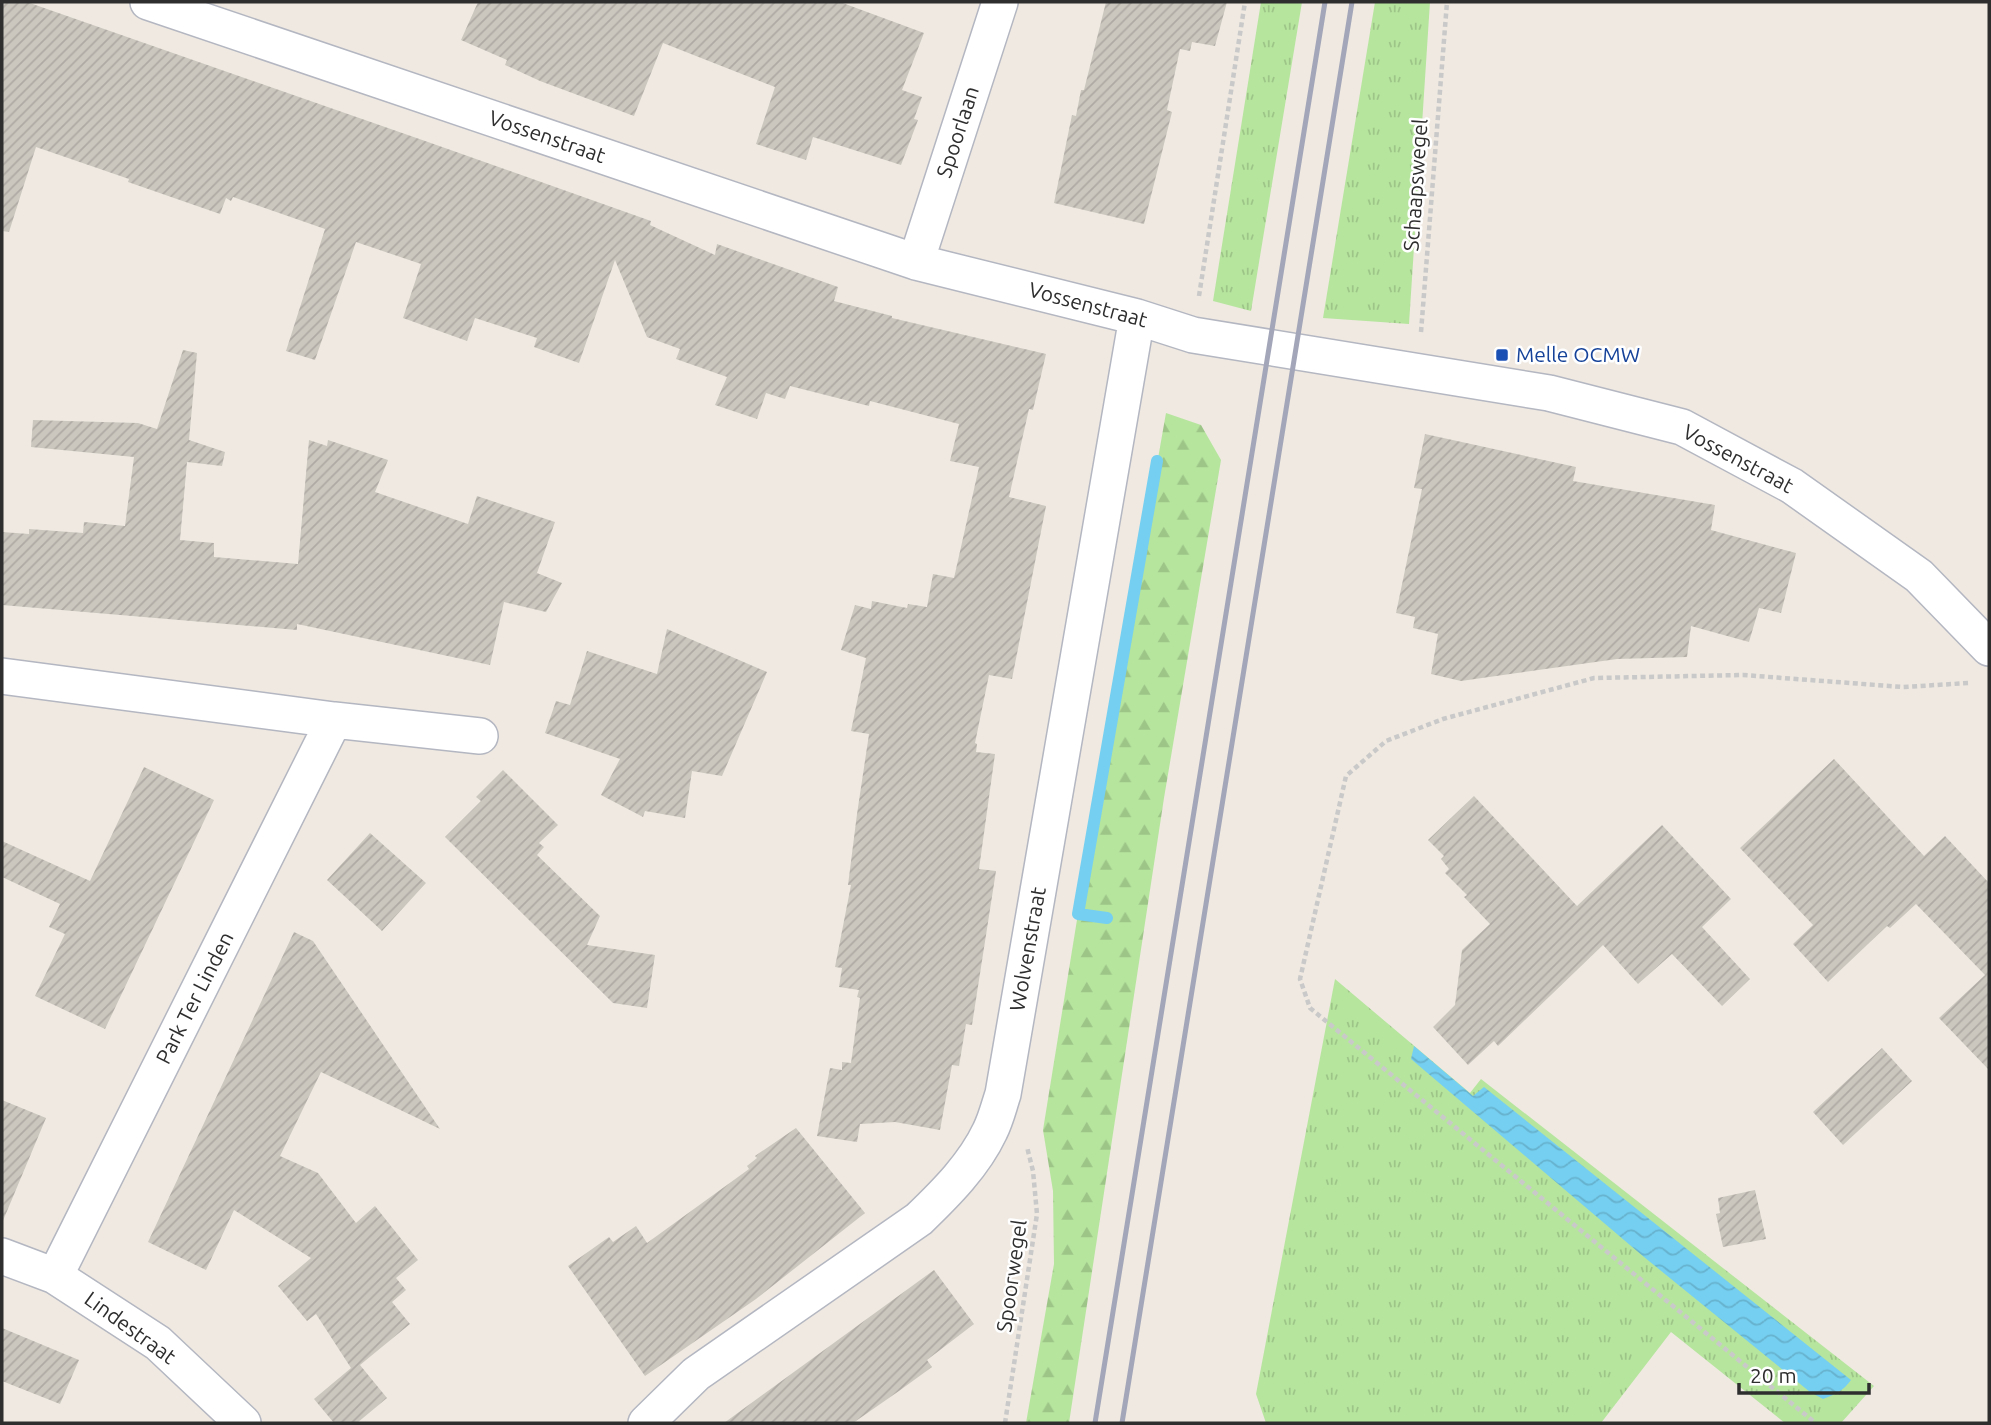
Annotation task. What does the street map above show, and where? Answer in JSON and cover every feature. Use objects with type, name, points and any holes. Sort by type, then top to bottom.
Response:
[{"type":"street","name":"Vossenstraat","points":[[148,2],[916,262],[1137,317],[1193,334],[1549,393],[1682,427],[1792,486],[1919,576],[1985,663]]},
{"type":"street","name":"Spoorlaan","points":[[916,262],[1000,2]]},
{"type":"street","name":"Wolvenstraat","points":[[646,1423],[696,1374],[919,1219],[969,1165],[990,1130],[1003,1094],[1137,317]]},
{"type":"street","points":[[2,676],[334,720],[480,736]]},
{"type":"street","name":"Park Ter Linden","points":[[55,1276],[334,720]]},
{"type":"street","name":"Lindestraat","points":[[2,1256],[55,1276],[159,1343],[243,1423]]},
{"type":"path","points":[[1193,334],[1245,2]]},
{"type":"path","name":"Schaapswegel","points":[[1419,371],[1447,2]]},
{"type":"path","points":[[1813,1421],[1310,1008],[1300,979],[1346,776],[1386,741],[1443,719],[1594,678],[1743,675],[1903,687],[1971,683],[1985,663]]},
{"type":"path","name":"Spoorwegel","points":[[1005,1423],[1037,1214],[1033,1171],[1027,1146]]},
{"type":"green space","points":[[1261,2],[1302,2],[1251,311],[1213,301]]},
{"type":"green space","points":[[1375,2],[1430,2],[1409,324],[1323,318]]},
{"type":"green space","points":[[1166,413],[1201,425],[1221,460],[1164,798],[1069,1423],[1026,1423],[1054,1264],[1053,1191],[1043,1130],[1081,895]]},
{"type":"green space","points":[[1335,979],[1470,1093],[1481,1079],[1874,1386],[1841,1423],[1785,1423],[1671,1332],[1601,1423],[1266,1423],[1256,1394]]},
{"type":"water","points":[[1414,1046],[1473,1096],[1484,1087],[1851,1380],[1839,1392],[1823,1399],[1810,1392],[1644,1257],[1411,1059]]},
{"type":"building","points":[[2,2],[27,2],[651,221],[650,225],[715,255],[717,244],[838,287],[834,301],[892,318],[1046,354],[1033,410],[1029,409],[1009,497],[1046,506],[1012,679],[989,675],[975,743],[976,752],[995,754],[979,869],[996,871],[972,1025],[966,1024],[959,1066],[952,1065],[940,1130],[895,1122],[860,1124],[857,1142],[817,1136],[830,1068],[842,1070],[842,1062],[851,1063],[860,998],[857,997],[859,990],[839,987],[842,968],[835,967],[851,885],[848,885],[869,734],[851,731],[866,658],[841,650],[855,605],[871,609],[872,601],[907,608],[908,604],[927,607],[933,574],[954,578],[979,467],[950,461],[959,424],[870,401],[869,406],[790,386],[785,399],[766,393],[757,419],[715,405],[727,377],[676,359],[680,349],[647,337],[615,260],[579,363],[534,347],[537,338],[475,318],[467,341],[403,318],[421,264],[356,242],[315,360],[286,351],[325,229],[233,197],[231,201],[226,198],[220,214],[36,147],[9,232],[2,231]]},
{"type":"building","points":[[478,2],[840,2],[924,33],[902,90],[922,97],[914,119],[918,120],[901,165],[813,137],[806,160],[756,144],[775,87],[663,43],[634,116],[540,81],[505,65],[507,60],[461,40]]},
{"type":"building","points":[[1106,2],[1227,2],[1215,46],[1192,42],[1190,51],[1180,49],[1167,110],[1172,112],[1144,224],[1054,203],[1072,115],[1076,116],[1081,90],[1084,90]]},
{"type":"building","points":[[183,350],[197,353],[189,440],[225,452],[222,466],[187,462],[180,540],[214,543],[214,557],[298,564],[309,440],[327,446],[328,440],[388,460],[375,492],[468,524],[477,496],[555,522],[537,573],[562,583],[546,612],[504,602],[490,665],[297,624],[297,630],[2,605],[2,532],[29,534],[29,529],[83,533],[84,522],[125,526],[134,457],[31,447],[33,420],[138,423],[157,429]]},
{"type":"building","points":[[1425,434],[1576,467],[1573,481],[1715,505],[1711,530],[1796,553],[1781,613],[1759,608],[1749,642],[1691,626],[1687,657],[1617,659],[1461,681],[1431,674],[1438,634],[1413,628],[1415,617],[1396,613],[1422,489],[1414,488]]},
{"type":"building","points":[[667,629],[767,672],[722,776],[692,771],[685,818],[645,811],[643,817],[601,795],[620,759],[545,733],[556,701],[570,705],[587,651],[657,674]]},
{"type":"building","points":[[1834,759],[1924,856],[1945,836],[1989,883],[1989,1070],[1939,1018],[1985,975],[1916,904],[1890,928],[1887,926],[1828,982],[1793,944],[1813,925],[1740,848]]},
{"type":"building","points":[[144,767],[214,800],[105,1029],[35,996],[65,934],[49,927],[60,904],[2,877],[2,841],[90,881]]},
{"type":"building","points":[[503,770],[558,825],[539,843],[544,847],[537,855],[600,916],[587,945],[655,955],[647,1008],[613,1003],[445,837],[481,801],[476,797]]},
{"type":"building","points":[[1474,796],[1577,906],[1662,825],[1731,899],[1702,927],[1750,979],[1722,1006],[1672,954],[1638,984],[1603,945],[1498,1046],[1494,1041],[1468,1065],[1433,1027],[1455,1005],[1462,950],[1490,924],[1445,873],[1449,869],[1441,859],[1444,856],[1428,840]]},
{"type":"building","points":[[370,833],[426,883],[382,931],[327,880]]},
{"type":"building","points":[[294,932],[313,941],[440,1129],[321,1072],[280,1156],[318,1173],[356,1223],[375,1206],[418,1260],[396,1278],[406,1290],[392,1302],[410,1324],[360,1365],[387,1398],[357,1423],[334,1423],[314,1399],[351,1368],[316,1314],[307,1321],[278,1286],[311,1258],[234,1210],[206,1270],[148,1242]]},
{"type":"building","points":[[1882,1048],[1912,1081],[1843,1145],[1813,1112]]},
{"type":"building","points":[[2,1100],[46,1118],[2,1223]]},
{"type":"building","points":[[796,1128],[865,1213],[756,1299],[645,1376],[568,1266],[609,1237],[613,1242],[636,1226],[647,1243],[749,1169],[747,1166],[757,1158],[755,1156]]},
{"type":"building","points":[[1755,1190],[1766,1239],[1723,1247],[1716,1214],[1720,1213],[1718,1198]]},
{"type":"building","points":[[934,1270],[974,1324],[927,1360],[932,1367],[853,1423],[724,1423]]},
{"type":"building","points":[[2,1328],[79,1360],[60,1404],[2,1381]]},
{"type":"waterway","points":[[1107,918],[1078,914],[1157,461]]},
{"type":"railway","points":[[1095,1423],[1325,2]]},
{"type":"railway","points":[[1122,1423],[1352,2]]},
{"type":"place","name":"Melle OCMW","points":[[1502,355]]}]
